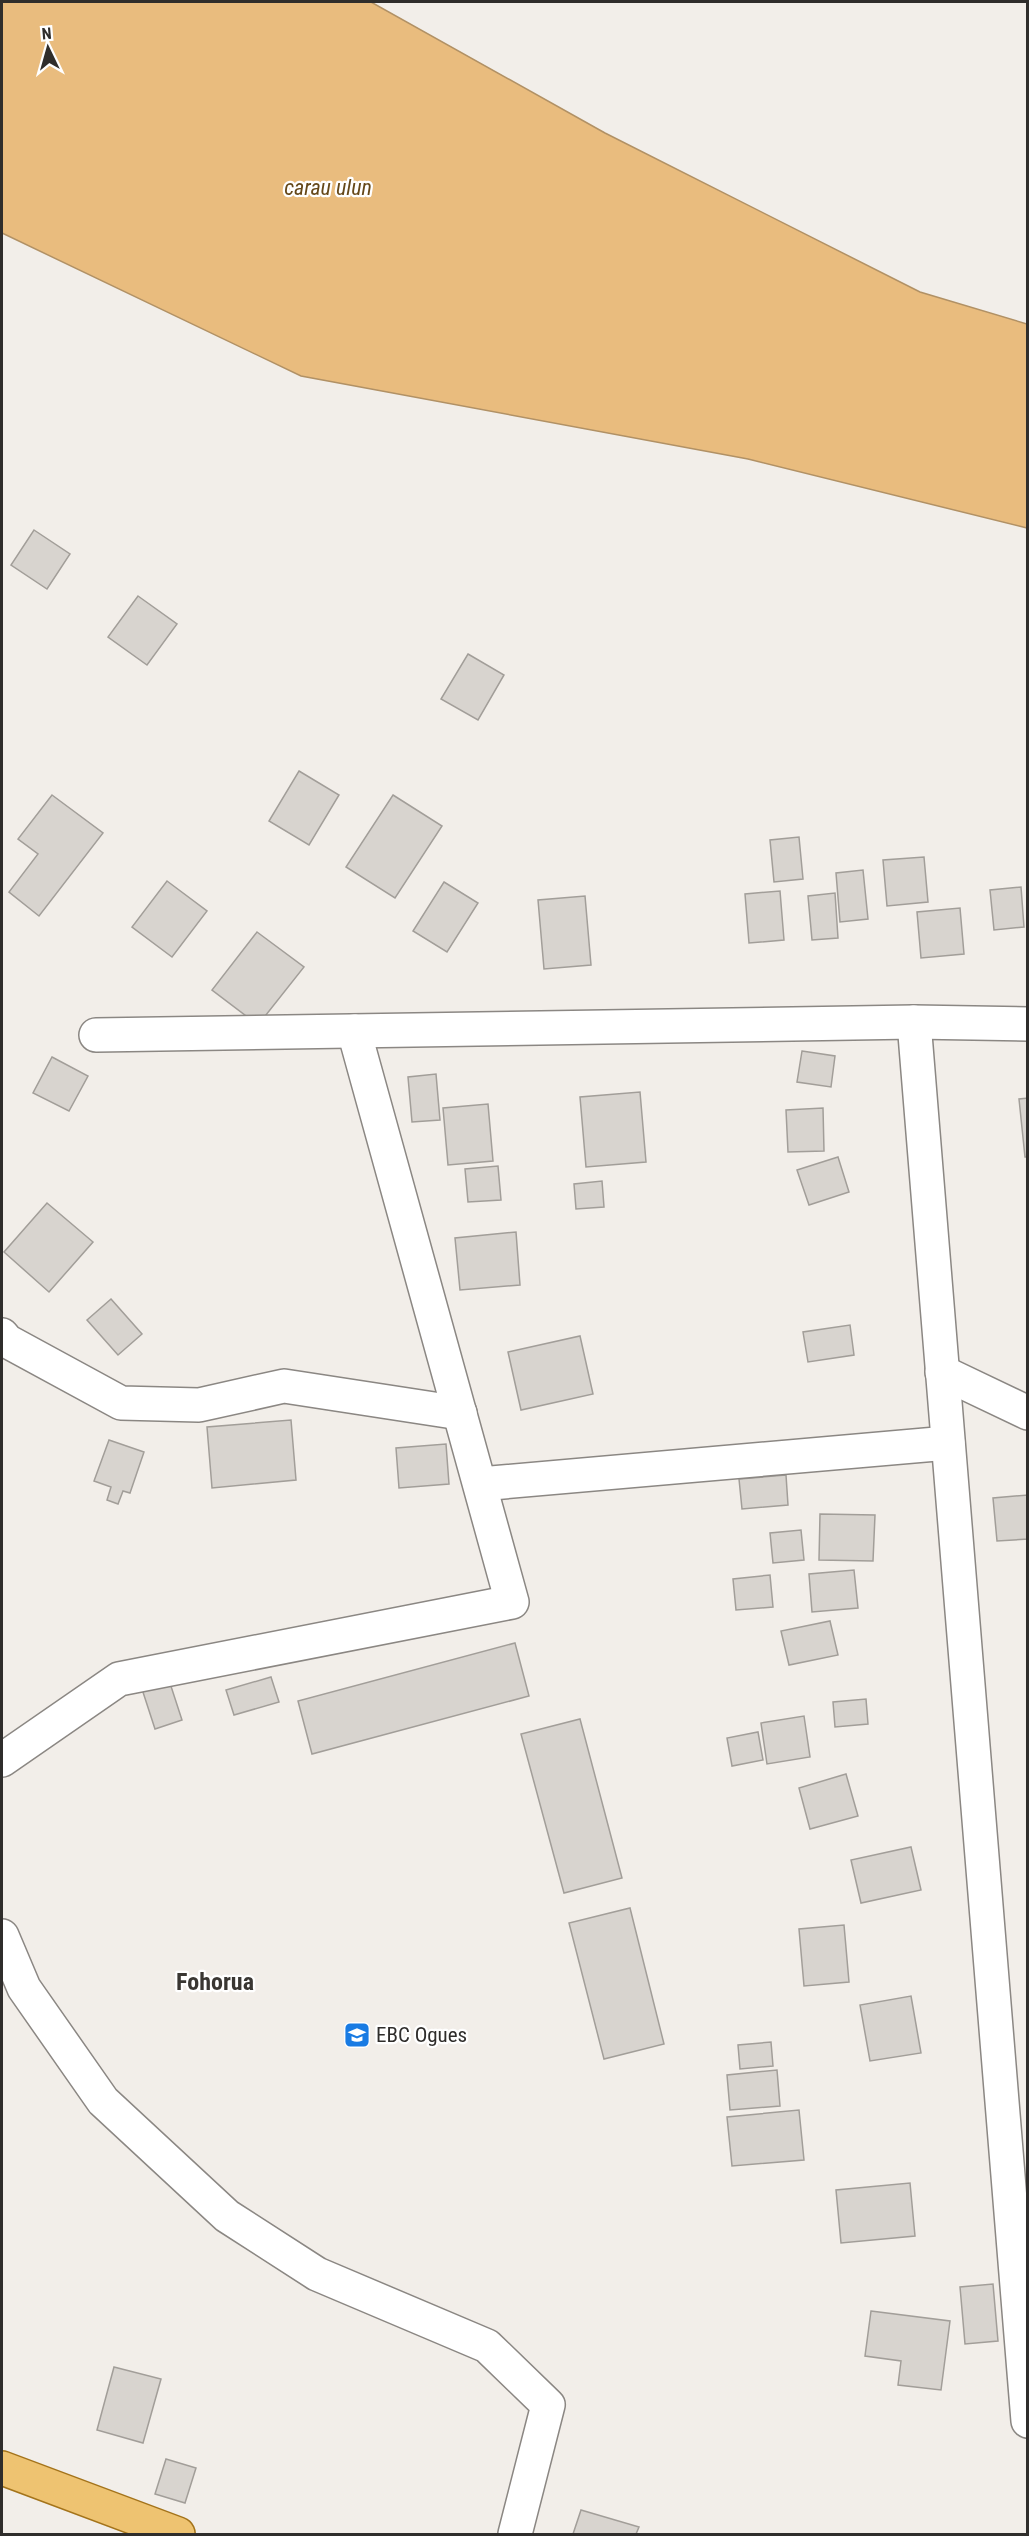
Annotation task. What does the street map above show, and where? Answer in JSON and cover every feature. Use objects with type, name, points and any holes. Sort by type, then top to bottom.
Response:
[{"type":"main road","points":[[2,2468],[178,2535]]},
{"type":"street","points":[[96,1035],[914,1022],[1028,1024]]},
{"type":"street","points":[[914,1022],[1028,2421]]},
{"type":"street","points":[[2,1760],[119,1679],[512,1602],[354,1031]]},
{"type":"street","points":[[2,1335],[7,1341],[121,1403],[199,1404],[284,1386],[460,1413]]},
{"type":"street","points":[[942,1372],[1028,1413]]},
{"type":"street","points":[[480,1484],[948,1443]]},
{"type":"street","points":[[2,1936],[24,1988],[103,2101],[227,2216],[317,2274],[487,2346],[548,2405],[515,2535]]},
{"type":"water","name":"carau ulun","points":[[2,2],[371,2],[605,133],[920,292],[1027,324],[1027,528],[748,459],[301,376],[2,233]]},
{"type":"building","points":[[34,530],[70,554],[47,589],[11,565]]},
{"type":"building","points":[[138,596],[177,624],[147,665],[108,637]]},
{"type":"building","points":[[468,654],[504,675],[478,720],[441,699]]},
{"type":"building","points":[[299,771],[339,795],[309,845],[269,821]]},
{"type":"building","points":[[52,795],[103,833],[39,916],[9,892],[38,854],[18,839]]},
{"type":"building","points":[[393,795],[442,826],[395,898],[346,867]]},
{"type":"building","points":[[799,837],[803,879],[774,882],[770,840]]},
{"type":"building","points":[[924,857],[928,902],[887,906],[883,860]]},
{"type":"building","points":[[863,870],[868,919],[840,922],[836,873]]},
{"type":"building","points":[[167,881],[207,911],[172,957],[132,927]]},
{"type":"building","points":[[444,882],[478,903],[447,952],[413,931]]},
{"type":"building","points":[[1021,887],[1024,927],[994,930],[990,890]]},
{"type":"building","points":[[780,891],[784,940],[749,943],[745,894]]},
{"type":"building","points":[[835,893],[838,938],[812,940],[808,896]]},
{"type":"building","points":[[585,896],[591,965],[544,969],[538,900]]},
{"type":"building","points":[[960,908],[964,954],[921,958],[917,912]]},
{"type":"building","points":[[257,932],[304,967],[258,1025],[212,990]]},
{"type":"building","points":[[802,1051],[835,1056],[831,1087],[797,1082]]},
{"type":"building","points":[[52,1057],[88,1076],[69,1111],[33,1093]]},
{"type":"building","points":[[436,1074],[440,1120],[412,1122],[408,1077]]},
{"type":"building","points":[[640,1092],[646,1162],[586,1167],[580,1097]]},
{"type":"building","points":[[1028,1098],[1028,1157],[1025,1157],[1019,1099]]},
{"type":"building","points":[[488,1104],[493,1161],[448,1165],[443,1108]]},
{"type":"building","points":[[823,1108],[824,1151],[788,1152],[786,1110]]},
{"type":"building","points":[[838,1157],[849,1192],[809,1205],[797,1170]]},
{"type":"building","points":[[498,1166],[501,1200],[468,1202],[465,1169]]},
{"type":"building","points":[[602,1181],[604,1207],[576,1209],[574,1184]]},
{"type":"building","points":[[47,1203],[93,1242],[49,1292],[4,1252]]},
{"type":"building","points":[[516,1232],[520,1285],[460,1290],[455,1238]]},
{"type":"building","points":[[111,1299],[142,1334],[118,1355],[87,1320]]},
{"type":"building","points":[[850,1325],[854,1355],[808,1362],[803,1332]]},
{"type":"building","points":[[580,1336],[593,1394],[521,1410],[508,1352]]},
{"type":"building","points":[[291,1420],[296,1480],[212,1488],[207,1427]]},
{"type":"building","points":[[109,1440],[144,1452],[130,1493],[123,1491],[118,1504],[107,1500],[111,1487],[94,1481]]},
{"type":"building","points":[[446,1444],[449,1484],[399,1488],[396,1448]]},
{"type":"building","points":[[786,1475],[788,1505],[742,1509],[739,1479]]},
{"type":"building","points":[[1028,1495],[1028,1539],[997,1541],[993,1498]]},
{"type":"building","points":[[820,1514],[875,1515],[873,1561],[819,1560]]},
{"type":"building","points":[[801,1530],[804,1560],[773,1563],[770,1533]]},
{"type":"building","points":[[854,1570],[858,1608],[812,1612],[809,1574]]},
{"type":"building","points":[[770,1575],[773,1607],[736,1610],[733,1579]]},
{"type":"building","points":[[830,1621],[838,1655],[789,1665],[781,1631]]},
{"type":"building","points":[[515,1643],[529,1696],[312,1754],[298,1701]]},
{"type":"building","points":[[168,1677],[182,1720],[155,1729],[141,1686]]},
{"type":"building","points":[[271,1677],[279,1702],[234,1715],[226,1690]]},
{"type":"building","points":[[866,1699],[868,1724],[835,1727],[833,1702]]},
{"type":"building","points":[[804,1716],[810,1757],[767,1764],[761,1723]]},
{"type":"building","points":[[580,1719],[622,1878],[564,1893],[521,1734]]},
{"type":"building","points":[[758,1732],[763,1760],[732,1766],[727,1738]]},
{"type":"building","points":[[846,1774],[858,1816],[810,1829],[799,1788]]},
{"type":"building","points":[[911,1847],[921,1890],[861,1903],[851,1860]]},
{"type":"building","points":[[630,1908],[664,2044],[604,2059],[569,1923]]},
{"type":"building","points":[[844,1925],[849,1982],[804,1986],[799,1929]]},
{"type":"building","points":[[911,1996],[921,2053],[870,2061],[860,2005]]},
{"type":"building","points":[[771,2042],[773,2066],[740,2069],[738,2045]]},
{"type":"building","points":[[777,2070],[780,2106],[730,2110],[727,2075]]},
{"type":"building","points":[[799,2110],[804,2160],[732,2166],[727,2117]]},
{"type":"building","points":[[910,2183],[915,2236],[841,2243],[836,2190]]},
{"type":"building","points":[[993,2284],[998,2341],[965,2344],[960,2287]]},
{"type":"building","points":[[871,2311],[950,2321],[941,2390],[898,2385],[901,2361],[865,2356]]},
{"type":"building","points":[[114,2367],[161,2379],[143,2443],[97,2430]]},
{"type":"building","points":[[166,2459],[196,2468],[185,2503],[155,2494]]},
{"type":"building","points":[[581,2510],[639,2527],[636,2534],[573,2534]]},
{"type":"place","name":"EBC Ogues","points":[[357,2035]]},
{"type":"district","name":"Fohorua","points":[[215,1982]]}]
